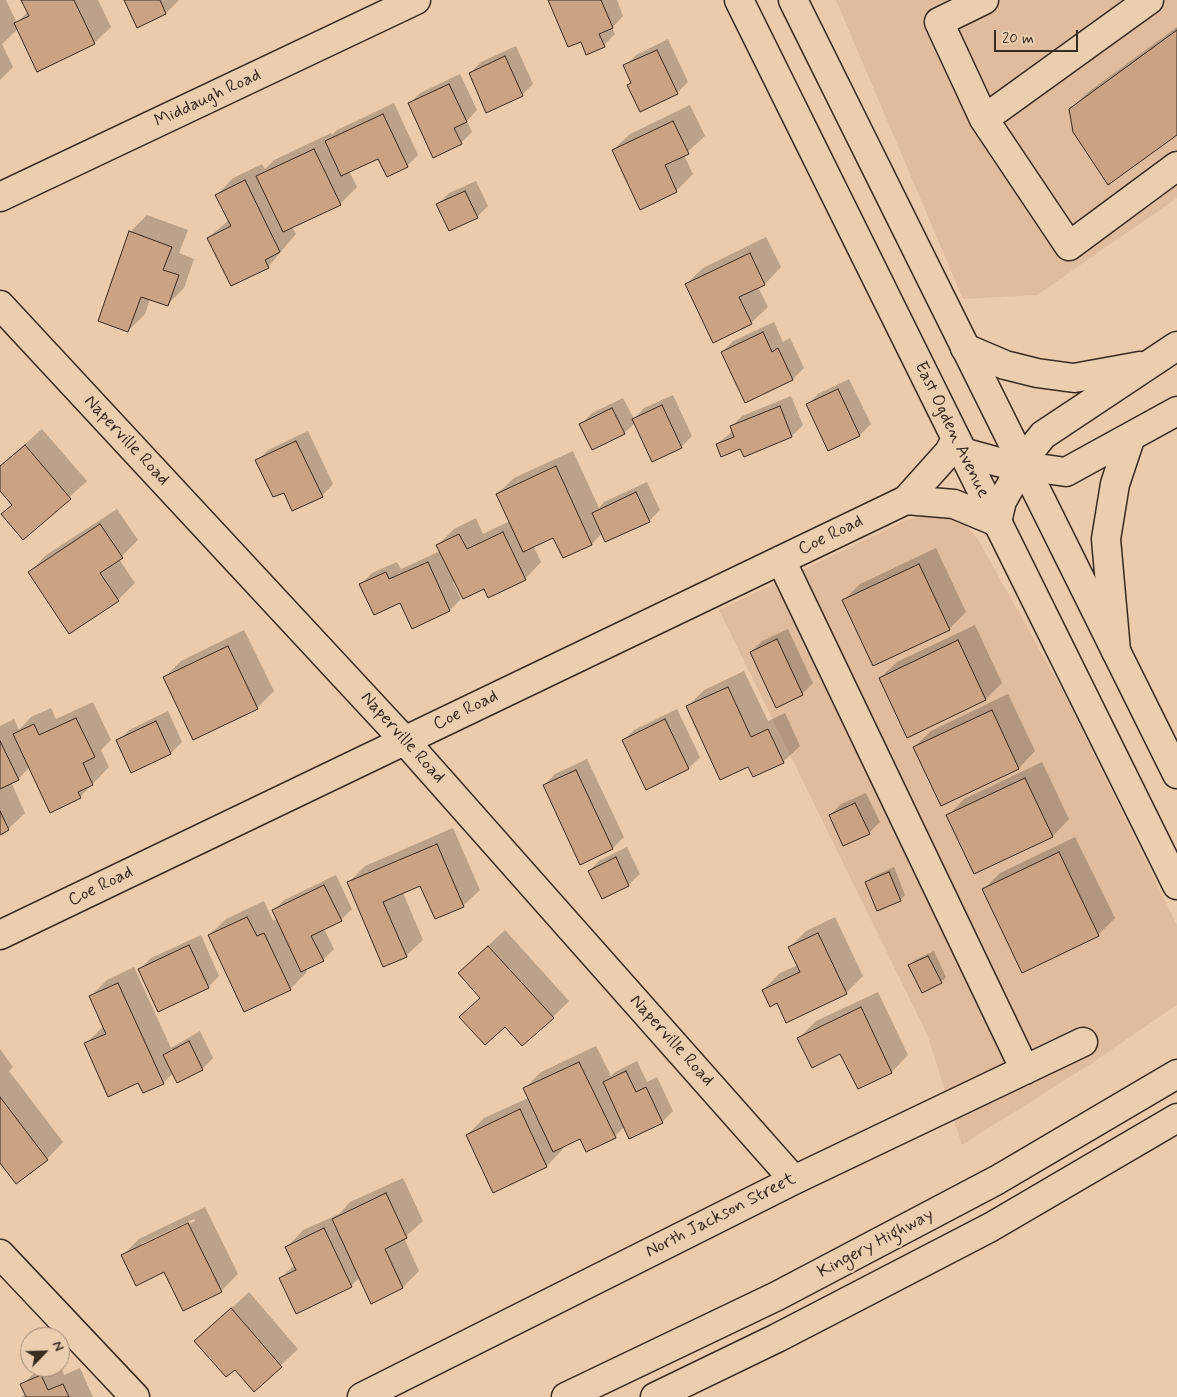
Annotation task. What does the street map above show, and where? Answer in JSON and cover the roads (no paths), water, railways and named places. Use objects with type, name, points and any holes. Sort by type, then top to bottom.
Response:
[{"type":"main road","name":"Middaugh Road","points":[[0,197],[416,0]]},
{"type":"main road","name":"East Ogden Avenue","points":[[739,0],[1177,885]]},
{"type":"main road","points":[[793,0],[1177,774]]},
{"type":"main road","points":[[984,0],[939,22],[984,119],[1069,246],[1177,166]]},
{"type":"main road","points":[[984,119],[1149,0]]},
{"type":"main road","name":"Naperville Road","points":[[0,306],[405,741],[794,1180]]},
{"type":"main road","points":[[906,500],[954,504],[997,522],[1002,501],[1023,466],[1030,450],[1043,435],[1177,346]]},
{"type":"main road","points":[[965,348],[1005,365],[1038,373],[1074,378],[1149,365]]},
{"type":"main road","points":[[959,446],[1002,464],[1066,472],[1177,411]]},
{"type":"main road","points":[[1116,651],[1106,539],[1115,484],[1130,438]]},
{"type":"main road","name":"Coe Road","points":[[0,935],[906,500],[949,452],[959,446]]},
{"type":"main road","points":[[782,560],[1025,1070]]},
{"type":"main road","name":"North Jackson Street","points":[[362,1397],[794,1180],[1083,1042]]},
{"type":"main road","name":"Kingery Highway","points":[[566,1397],[778,1296],[971,1194],[1177,1074]]},
{"type":"main road","points":[[654,1397],[777,1338],[991,1227],[1177,1118]]},
{"type":"main road","points":[[0,1254],[135,1397]]}]
